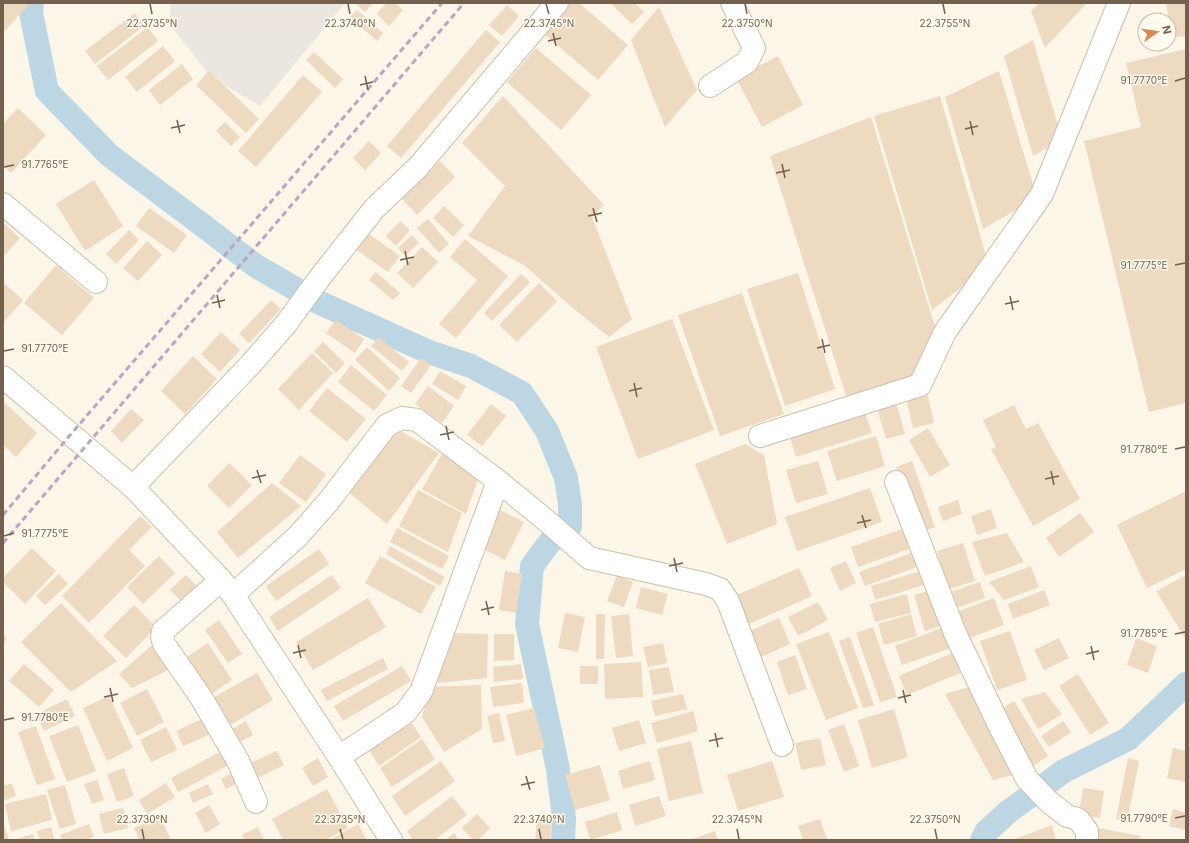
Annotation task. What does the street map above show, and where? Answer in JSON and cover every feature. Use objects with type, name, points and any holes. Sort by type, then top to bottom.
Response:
[{"type":"street","points":[[133,487],[251,364],[286,324],[318,280],[374,209],[418,167],[557,3]]},
{"type":"street","points":[[710,86],[747,62],[754,48],[732,3]]},
{"type":"street","points":[[760,436],[920,385],[945,332],[1042,194],[1119,3]]},
{"type":"street","points":[[3,204],[96,282]]},
{"type":"street","points":[[3,377],[133,487],[227,588],[339,757],[391,840]]},
{"type":"street","points":[[256,802],[238,761],[202,699],[164,644],[162,637],[163,631],[227,588],[298,536],[328,502],[387,425],[402,418],[417,420],[498,481],[589,558],[706,584],[720,589],[728,601],[782,745]]},
{"type":"street","points":[[339,757],[405,713],[421,692],[498,481]]},
{"type":"street","points":[[896,482],[955,633],[1001,729],[1028,779],[1048,801],[1067,816],[1078,819],[1087,831],[1087,840]]},
{"type":"shaded area","points":[[170,3],[345,3],[260,106],[211,77],[170,25]]},
{"type":"building","points":[[3,3],[30,3],[3,33]]},
{"type":"building","points":[[373,3],[365,12],[356,4]]},
{"type":"building","points":[[386,3],[395,3],[403,10],[389,26],[377,14]]},
{"type":"building","points":[[569,3],[579,3],[628,45],[598,80],[543,33]]},
{"type":"building","points":[[610,3],[635,3],[644,12],[632,24]]},
{"type":"building","points":[[1040,3],[1087,3],[1045,48],[1031,11]]},
{"type":"building","points":[[1166,3],[1186,3],[1186,36],[1177,37],[1177,12],[1168,12]]},
{"type":"building","points":[[507,5],[519,16],[502,36],[489,25]]},
{"type":"building","points":[[659,7],[697,90],[665,127],[631,40]]},
{"type":"building","points":[[357,10],[383,33],[377,41],[350,17]]},
{"type":"building","points":[[135,13],[144,26],[95,64],[85,51]]},
{"type":"building","points":[[148,27],[158,41],[108,80],[97,66]]},
{"type":"building","points":[[486,30],[500,42],[401,158],[387,146]]},
{"type":"building","points":[[1033,40],[1062,140],[1033,156],[1004,56]]},
{"type":"building","points":[[163,46],[175,61],[137,92],[125,77]]},
{"type":"building","points":[[536,48],[591,95],[561,130],[507,82]]},
{"type":"building","points":[[1186,49],[1186,403],[1149,412],[1084,141],[1141,127],[1126,63]]},
{"type":"building","points":[[314,52],[343,79],[335,88],[306,60]]},
{"type":"building","points":[[778,56],[803,105],[762,127],[736,78]]},
{"type":"building","points":[[182,64],[193,79],[160,105],[149,90]]},
{"type":"building","points":[[209,71],[259,119],[246,133],[196,85]]},
{"type":"building","points":[[999,71],[1037,198],[983,229],[945,97]]},
{"type":"building","points":[[303,75],[322,92],[256,167],[238,151]]},
{"type":"building","points":[[503,96],[604,205],[592,217],[632,319],[609,337],[574,309],[524,265],[468,236],[505,186],[462,143]]},
{"type":"building","points":[[940,96],[989,266],[932,310],[874,116]]},
{"type":"building","points":[[18,108],[46,135],[11,173],[3,165],[3,124]]},
{"type":"building","points":[[871,117],[938,337],[904,387],[849,405],[770,156]]},
{"type":"building","points":[[225,122],[240,137],[231,146],[216,131]]},
{"type":"building","points":[[369,141],[381,153],[365,170],[353,158]]},
{"type":"building","points":[[440,161],[455,177],[417,215],[402,199]]},
{"type":"building","points":[[94,180],[123,226],[85,251],[56,204]]},
{"type":"building","points":[[444,206],[464,225],[453,237],[433,218]]},
{"type":"building","points":[[149,208],[187,235],[174,253],[136,226]]},
{"type":"building","points":[[428,219],[449,244],[439,253],[417,228]]},
{"type":"building","points":[[400,221],[410,230],[396,246],[386,236]]},
{"type":"building","points":[[3,222],[20,238],[3,257]]},
{"type":"building","points":[[129,230],[139,240],[116,264],[106,254]]},
{"type":"building","points":[[363,230],[400,256],[388,272],[351,246]]},
{"type":"building","points":[[412,235],[419,243],[405,256],[398,248]]},
{"type":"building","points":[[465,239],[508,276],[456,338],[439,324],[477,280],[450,257]]},
{"type":"building","points":[[147,241],[162,255],[138,281],[123,268]]},
{"type":"building","points":[[422,247],[438,262],[413,288],[397,273]]},
{"type":"building","points":[[56,265],[94,298],[62,335],[24,303]]},
{"type":"building","points":[[376,272],[400,293],[393,300],[369,280]]},
{"type":"building","points":[[798,273],[835,389],[785,406],[747,289]]},
{"type":"building","points":[[521,274],[530,282],[492,321],[484,313]]},
{"type":"building","points":[[3,282],[23,300],[3,323]]},
{"type":"building","points":[[539,283],[557,301],[517,342],[499,325]]},
{"type":"building","points":[[742,293],[784,414],[720,436],[678,315]]},
{"type":"building","points":[[271,300],[281,309],[249,343],[239,334]]},
{"type":"building","points":[[672,319],[714,430],[638,459],[596,347]]},
{"type":"building","points":[[336,320],[364,339],[355,353],[326,333]]},
{"type":"building","points":[[221,332],[240,350],[220,372],[201,354]]},
{"type":"building","points":[[378,337],[409,362],[402,371],[371,346]]},
{"type":"building","points":[[323,342],[345,363],[336,373],[314,351]]},
{"type":"building","points":[[367,347],[400,378],[389,391],[355,360]]},
{"type":"building","points":[[312,353],[333,373],[299,410],[278,389]]},
{"type":"building","points":[[193,356],[217,379],[185,414],[161,391]]},
{"type":"building","points":[[421,358],[431,365],[411,393],[401,386]]},
{"type":"building","points":[[351,365],[387,395],[374,411],[338,382]]},
{"type":"building","points":[[440,371],[466,386],[458,400],[432,384]]},
{"type":"building","points":[[428,386],[454,406],[442,423],[415,404]]},
{"type":"building","points":[[926,387],[934,423],[913,428],[905,392]]},
{"type":"building","points":[[327,388],[366,419],[347,442],[309,411]]},
{"type":"building","points":[[894,396],[905,434],[886,439],[875,401]]},
{"type":"building","points":[[3,401],[37,433],[16,457],[3,445]]},
{"type":"building","points":[[491,404],[506,416],[482,446],[467,435]]},
{"type":"building","points":[[1014,405],[1026,429],[1038,423],[1080,499],[1033,526],[991,449],[996,447],[983,420]]},
{"type":"building","points":[[131,409],[144,420],[122,443],[111,431]]},
{"type":"building","points":[[864,410],[872,433],[796,457],[789,434]]},
{"type":"building","points":[[928,428],[950,465],[930,477],[909,440]]},
{"type":"building","points":[[397,429],[439,453],[387,524],[347,491]]},
{"type":"building","points":[[876,436],[885,466],[837,481],[827,451]]},
{"type":"building","points":[[745,444],[764,455],[777,524],[727,544],[695,464]]},
{"type":"building","points":[[442,454],[479,476],[466,514],[422,489]]},
{"type":"building","points":[[300,455],[326,474],[306,502],[279,483]]},
{"type":"building","points":[[818,461],[828,494],[796,503],[786,470]]},
{"type":"building","points":[[912,461],[935,527],[919,533],[896,467]]},
{"type":"building","points":[[229,463],[252,485],[229,508],[207,486]]},
{"type":"building","points":[[272,483],[301,506],[238,558],[217,532]]},
{"type":"building","points":[[870,488],[882,522],[797,551],[785,517]]},
{"type":"building","points":[[418,490],[462,513],[448,552],[399,526]]},
{"type":"building","points":[[1186,491],[1186,569],[1147,588],[1117,525]]},
{"type":"building","points":[[958,500],[962,514],[943,521],[938,507]]},
{"type":"building","points":[[498,509],[524,522],[505,560],[479,547]]},
{"type":"building","points":[[991,509],[997,528],[977,535],[971,516]]},
{"type":"building","points":[[1080,513],[1094,532],[1059,557],[1046,538]]},
{"type":"building","points":[[140,516],[152,527],[129,550],[145,566],[89,623],[62,596]]},
{"type":"building","points":[[397,528],[449,556],[442,569],[390,542]]},
{"type":"building","points":[[902,529],[909,549],[858,567],[851,547]]},
{"type":"building","points":[[1007,533],[1024,562],[985,576],[972,542]]},
{"type":"building","points":[[963,543],[975,581],[949,589],[937,551]]},
{"type":"building","points":[[390,546],[445,577],[440,586],[386,554]]},
{"type":"building","points":[[32,548],[56,571],[25,604],[3,582],[3,578]]},
{"type":"building","points":[[319,549],[329,564],[276,601],[266,586]]},
{"type":"building","points":[[914,552],[920,566],[865,586],[859,572]]},
{"type":"building","points":[[159,556],[175,573],[143,604],[127,587]]},
{"type":"building","points":[[380,556],[436,587],[421,614],[365,583]]},
{"type":"building","points":[[846,561],[856,583],[840,591],[830,568]]},
{"type":"building","points":[[1031,566],[1039,587],[1004,600],[989,582]]},
{"type":"building","points":[[799,568],[812,596],[742,627],[730,598]]},
{"type":"building","points":[[505,571],[522,574],[516,613],[499,610]]},
{"type":"building","points":[[920,571],[924,585],[875,600],[871,586]]},
{"type":"building","points":[[59,574],[68,584],[45,605],[36,596]]},
{"type":"building","points":[[186,575],[198,587],[182,602],[170,590]]},
{"type":"building","points":[[332,575],[341,588],[278,631],[269,617]]},
{"type":"building","points":[[1186,575],[1186,640],[1156,591]]},
{"type":"building","points":[[617,576],[633,582],[624,607],[607,601]]},
{"type":"building","points":[[980,582],[985,598],[951,610],[945,594]]},
{"type":"building","points":[[641,587],[668,594],[662,615],[636,608]]},
{"type":"building","points":[[1044,590],[1050,605],[1013,619],[1008,604]]},
{"type":"building","points":[[928,591],[940,626],[925,631],[914,595]]},
{"type":"building","points":[[907,594],[911,613],[875,622],[870,604]]},
{"type":"building","points":[[368,598],[386,627],[313,670],[296,642]]},
{"type":"building","points":[[994,598],[1004,625],[967,639],[956,612]]},
{"type":"building","points":[[818,602],[828,620],[798,636],[788,617]]},
{"type":"building","points":[[61,603],[117,661],[71,692],[21,642]]},
{"type":"building","points":[[134,605],[156,627],[126,658],[103,636]]},
{"type":"building","points":[[565,613],[585,617],[578,652],[558,648]]},
{"type":"building","points":[[596,614],[605,614],[604,659],[596,659]]},
{"type":"building","points":[[629,614],[633,656],[616,658],[611,616]]},
{"type":"building","points":[[911,614],[917,636],[884,645],[878,624]]},
{"type":"building","points":[[779,618],[790,644],[755,660],[743,634]]},
{"type":"building","points":[[219,620],[242,654],[228,663],[205,630]]},
{"type":"building","points":[[873,627],[897,697],[880,702],[856,633]]},
{"type":"building","points":[[944,627],[951,648],[902,665],[895,646]]},
{"type":"building","points":[[1010,631],[1027,680],[997,690],[980,641]]},
{"type":"building","points":[[829,632],[858,708],[826,720],[796,644]]},
{"type":"building","points":[[447,633],[488,634],[487,678],[438,683]]},
{"type":"building","points":[[494,634],[514,634],[514,660],[494,661]]},
{"type":"building","points":[[3,635],[7,638],[3,644]]},
{"type":"building","points":[[850,637],[874,705],[863,708],[839,641]]},
{"type":"building","points":[[1059,638],[1069,658],[1044,670],[1034,650]]},
{"type":"building","points":[[1136,638],[1157,646],[1148,673],[1127,665]]},
{"type":"building","points":[[208,643],[232,680],[208,696],[184,659]]},
{"type":"building","points":[[663,643],[667,663],[648,667],[643,647]]},
{"type":"building","points":[[152,645],[170,669],[132,688],[119,674]]},
{"type":"building","points":[[957,651],[965,671],[907,695],[899,676]]},
{"type":"building","points":[[795,655],[807,689],[788,695],[777,662]]},
{"type":"building","points":[[383,658],[388,669],[327,701],[321,690]]},
{"type":"building","points":[[641,662],[643,697],[605,699],[604,664]]},
{"type":"building","points":[[24,664],[54,690],[39,707],[9,681]]},
{"type":"building","points":[[521,664],[523,679],[494,682],[493,667]]},
{"type":"building","points":[[402,666],[411,681],[343,721],[334,706]]},
{"type":"building","points":[[580,666],[598,666],[598,684],[580,684]]},
{"type":"building","points":[[669,667],[674,692],[653,695],[649,670]]},
{"type":"building","points":[[257,673],[273,700],[225,728],[209,700]]},
{"type":"building","points":[[1078,674],[1109,723],[1090,735],[1059,686]]},
{"type":"building","points":[[522,683],[524,703],[493,707],[490,687]]},
{"type":"building","points":[[481,685],[482,729],[444,752],[422,717],[430,687]]},
{"type":"building","points":[[973,686],[1017,774],[993,780],[945,694]]},
{"type":"building","points":[[147,689],[164,722],[137,736],[120,703]]},
{"type":"building","points":[[1045,692],[1062,714],[1038,729],[1021,699]]},
{"type":"building","points":[[683,694],[687,709],[655,716],[651,701]]},
{"type":"building","points":[[109,696],[133,748],[107,761],[83,708]]},
{"type":"building","points":[[67,699],[75,716],[44,731],[36,714]]},
{"type":"building","points":[[1014,701],[1048,756],[1031,767],[997,712]]},
{"type":"building","points":[[534,708],[545,748],[516,756],[506,715]]},
{"type":"building","points":[[894,709],[908,757],[872,768],[858,720]]},
{"type":"building","points":[[693,711],[698,731],[657,743],[651,723]]},
{"type":"building","points":[[499,713],[505,741],[493,743],[487,716]]},
{"type":"building","points":[[204,718],[211,734],[183,746],[176,731]]},
{"type":"building","points":[[409,719],[421,737],[379,766],[367,747]]},
{"type":"building","points":[[639,720],[646,743],[619,751],[612,728]]},
{"type":"building","points":[[246,721],[253,735],[232,746],[225,733]]},
{"type":"building","points":[[1063,721],[1071,732],[1049,747],[1041,736]]},
{"type":"building","points":[[844,724],[859,766],[844,772],[828,730]]},
{"type":"building","points":[[78,725],[96,771],[67,782],[49,736]]},
{"type":"building","points":[[36,726],[55,779],[37,785],[18,732]]},
{"type":"building","points":[[166,727],[177,750],[151,762],[140,740]]},
{"type":"building","points":[[820,738],[826,765],[801,770],[795,743]]},
{"type":"building","points":[[422,739],[435,759],[392,787],[380,768]]},
{"type":"building","points":[[691,741],[703,793],[669,801],[657,749]]},
{"type":"building","points":[[1173,748],[1186,751],[1186,782],[1167,778]]},
{"type":"building","points":[[222,751],[229,765],[178,792],[171,778]]},
{"type":"building","points":[[277,751],[284,765],[251,781],[244,766]]},
{"type":"building","points":[[318,758],[328,777],[313,786],[302,768]]},
{"type":"building","points":[[1128,758],[1139,761],[1127,822],[1116,819]]},
{"type":"building","points":[[441,761],[455,781],[405,816],[392,796]]},
{"type":"building","points":[[650,761],[655,780],[623,789],[618,771]]},
{"type":"building","points":[[772,761],[784,797],[738,811],[727,775]]},
{"type":"building","points":[[600,765],[610,800],[575,810],[565,775]]},
{"type":"building","points":[[124,768],[134,796],[117,802],[107,774]]},
{"type":"building","points":[[235,771],[241,782],[226,789],[221,779]]},
{"type":"building","points":[[97,780],[104,800],[92,804],[84,784]]},
{"type":"building","points":[[12,783],[16,796],[3,801],[3,786]]},
{"type":"building","points":[[166,783],[175,797],[147,814],[139,800]]},
{"type":"building","points":[[208,784],[213,794],[193,803],[189,793]]},
{"type":"building","points":[[65,785],[76,824],[60,829],[47,790]]},
{"type":"building","points":[[1083,788],[1104,791],[1100,818],[1079,815]]},
{"type":"building","points":[[327,789],[348,828],[325,840],[283,840],[272,819]]},
{"type":"building","points":[[46,794],[52,820],[11,831],[5,804]]},
{"type":"building","points":[[452,796],[467,815],[435,840],[413,840],[407,831]]},
{"type":"building","points":[[659,796],[666,816],[635,826],[629,805]]},
{"type":"building","points":[[209,805],[220,824],[206,833],[195,813]]},
{"type":"building","points":[[123,808],[128,828],[104,834],[99,814]]},
{"type":"building","points":[[1173,809],[1186,813],[1186,830],[1169,826]]},
{"type":"building","points":[[617,812],[622,830],[590,840],[585,822]]},
{"type":"building","points":[[477,814],[490,828],[478,840],[473,840],[462,828]]},
{"type":"building","points":[[160,816],[171,840],[139,840],[134,828]]},
{"type":"building","points":[[820,819],[827,839],[803,840],[798,826]]},
{"type":"building","points":[[537,821],[552,822],[550,840],[535,840]]},
{"type":"building","points":[[3,822],[9,840],[3,840]]},
{"type":"building","points":[[89,824],[94,837],[86,840],[62,840],[60,835]]},
{"type":"building","points":[[358,824],[366,839],[330,840]]},
{"type":"building","points":[[1052,825],[1056,840],[1012,840]]},
{"type":"building","points":[[51,827],[55,840],[40,840],[37,831]]},
{"type":"building","points":[[258,827],[264,840],[245,840],[242,835]]},
{"type":"building","points":[[1099,828],[1141,836],[1140,840],[1096,840]]},
{"type":"building","points":[[715,831],[718,840],[690,840]]},
{"type":"building","points":[[454,833],[459,840],[445,840]]},
{"type":"building","points":[[33,834],[35,840],[17,840],[17,839]]},
{"type":"waterway","points":[[32,3],[31,13],[47,91],[109,155],[256,266],[318,302],[429,352],[471,366],[522,393],[547,431],[566,478],[570,504],[570,526],[550,542],[532,566],[527,624],[558,769],[564,818],[563,840]]},
{"type":"waterway","points":[[982,840],[986,832],[1008,812],[1064,771],[1128,739],[1186,684]]},
{"type":"railway","points":[[3,515],[442,3]]},
{"type":"railway","points":[[3,543],[464,3]]}]
